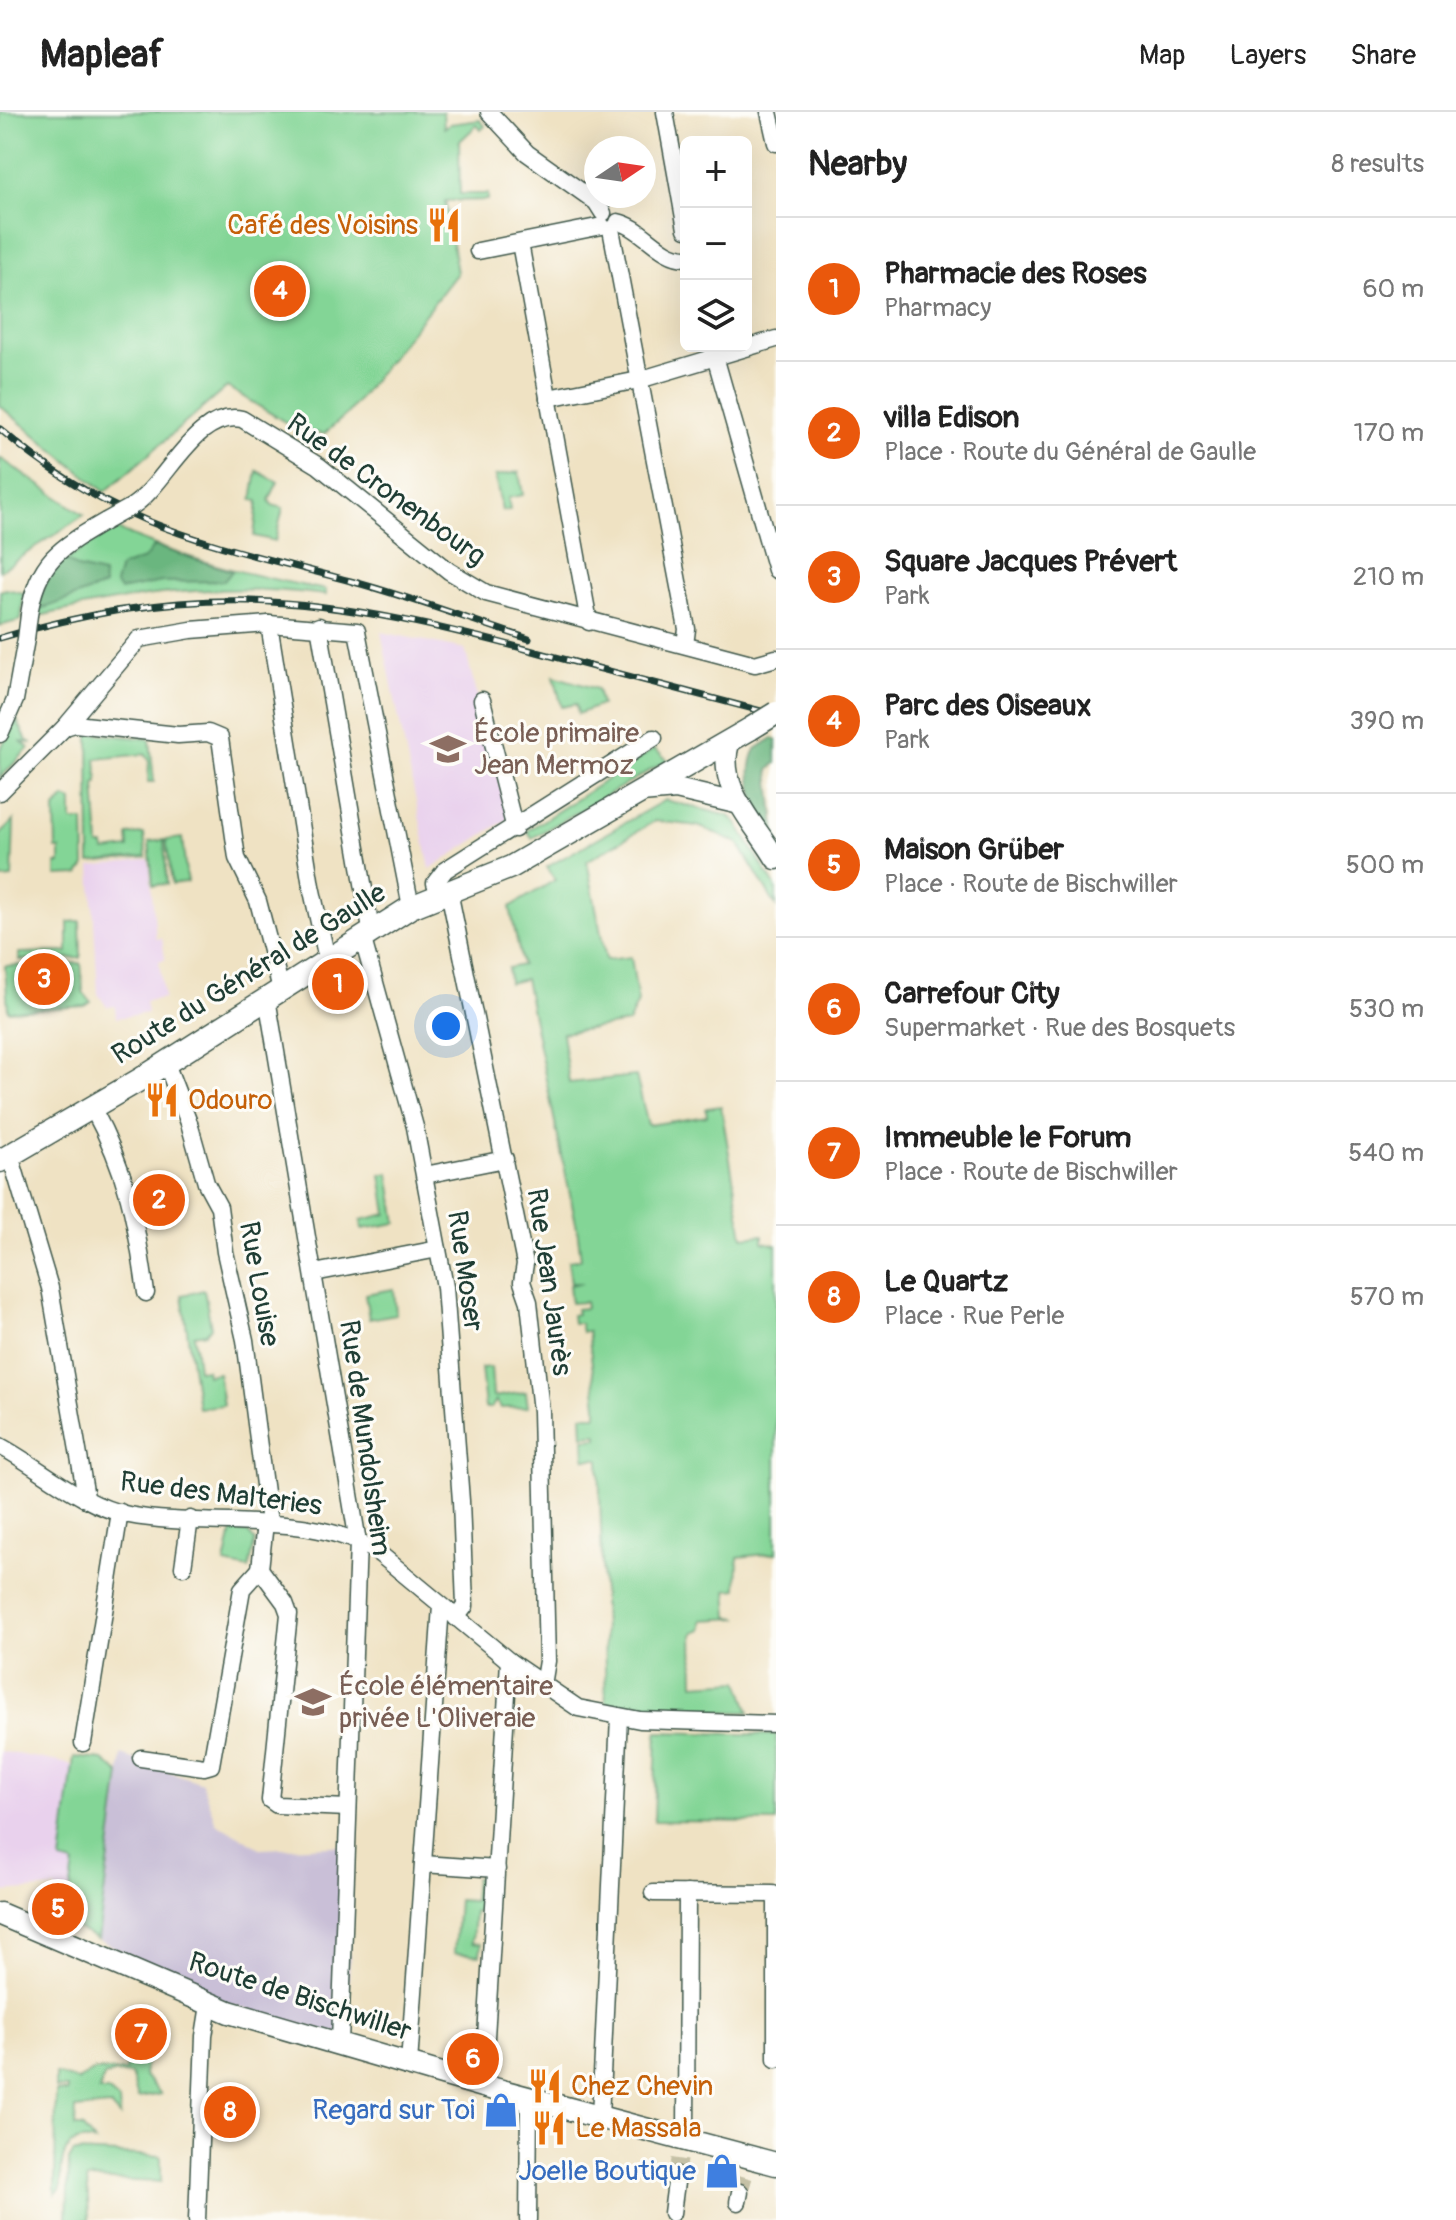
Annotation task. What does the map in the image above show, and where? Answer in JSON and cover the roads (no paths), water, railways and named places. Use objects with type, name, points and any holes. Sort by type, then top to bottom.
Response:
[{"type":"main road","name":"Route du Général de Gaulle","points":[[5,1158],[166,1063],[411,907],[511,867],[776,713]]},
{"type":"main road","name":"Route de Bischwiller","points":[[0,1914],[209,2005],[748,2162],[776,2164]]},
{"type":"street","points":[[489,112],[527,153],[596,202],[608,222],[687,629],[685,645]]},
{"type":"street","points":[[665,112],[682,208]]},
{"type":"street","points":[[478,251],[608,222],[630,225],[675,258],[680,258]]},
{"type":"street","points":[[520,243],[589,622]]},
{"type":"street","points":[[752,344],[776,339]]},
{"type":"street","points":[[548,398],[639,380],[714,352],[776,570]]},
{"type":"street","name":"Rue de Cronenbourg","points":[[0,734],[15,700],[34,586],[47,562],[78,538],[131,507],[208,425],[228,417],[242,419],[319,466],[463,582],[486,593],[755,664],[776,658]]},
{"type":"street","points":[[269,624],[311,886],[327,959]]},
{"type":"street","points":[[0,792],[65,727],[139,639],[191,630],[269,624],[357,631],[411,907]]},
{"type":"street","name":"Rue Moser","points":[[319,626],[366,933],[415,1127],[445,1287],[461,1501],[465,1606],[456,1618]]},
{"type":"street","points":[[482,700],[515,829]]},
{"type":"street","name":"Rue de Mundolsheim","points":[[65,727],[75,724],[178,735],[208,733],[220,738],[237,858],[258,901],[358,1542],[340,2042]]},
{"type":"street","points":[[444,893],[435,883],[445,870],[515,829],[654,738]]},
{"type":"street","points":[[729,743],[726,772],[740,804],[776,859]]},
{"type":"street","points":[[729,743],[757,827]]},
{"type":"street","points":[[641,792],[676,789],[740,804]]},
{"type":"street","name":"Rue Jean Jaurès","points":[[444,893],[523,1245],[525,1264],[522,1282],[529,1302],[541,1411],[547,1661],[543,1685]]},
{"type":"street","name":"Rue Louise","points":[[166,1063],[189,1123],[206,1183],[219,1207],[225,1252],[245,1340],[267,1523],[260,1569]]},
{"type":"street","points":[[92,1107],[112,1142],[132,1201],[146,1293]]},
{"type":"street","points":[[5,1158],[50,1288],[86,1497]]},
{"type":"street","points":[[425,1175],[505,1159]]},
{"type":"street","points":[[314,1273],[438,1249]]},
{"type":"street","name":"Rue des Malteries","points":[[0,1446],[86,1497],[120,1512],[267,1523],[358,1542],[381,1555],[509,1661],[578,1708],[619,1717],[776,1724]]},
{"type":"street","points":[[83,1743],[120,1512]]},
{"type":"street","points":[[183,1567],[190,1519]]},
{"type":"street","points":[[141,1758],[211,1765],[242,1589],[260,1569],[289,1614],[270,1800],[277,1805],[348,1808]]},
{"type":"street","points":[[409,2064],[441,1606]]},
{"type":"street","points":[[483,2086],[509,1661]]},
{"type":"street","points":[[600,2117],[619,1717]]},
{"type":"street","points":[[423,1864],[497,1869]]},
{"type":"street","points":[[653,1893],[773,1894],[776,1901],[776,2059]]},
{"type":"street","points":[[683,2143],[687,1893]]},
{"type":"street","points":[[197,2220],[204,2036],[209,2005]]},
{"type":"street","points":[[528,2220],[529,2098]]},
{"type":"street","points":[[672,2213],[677,2175]]},
{"type":"tunnel","points":[[677,2175],[681,2151]]},
{"type":"tunnel","points":[[740,2192],[747,2168]]},
{"type":"railway","points":[[0,429],[42,463],[84,490],[168,529],[376,588],[529,639]]},
{"type":"railway","points":[[0,638],[93,615],[155,606],[218,601],[288,603],[438,627],[776,715]]},
{"type":"place","name":"Café des Voisins","points":[[444,225]]},
{"type":"place","name":"Parc des Oiseaux","points":[[280,291]]},
{"type":"place","name":"École primaire Jean Mermoz","points":[[448,749]]},
{"type":"place","name":"Square Jacques Prévert","points":[[44,979]]},
{"type":"place","name":"Pharmacie des Roses","points":[[338,984]]},
{"type":"place","name":"Odouro","points":[[162,1100]]},
{"type":"place","name":"villa Edison","points":[[159,1200]]},
{"type":"place","name":"École élémentaire privée L'Oliveraie","points":[[313,1702]]},
{"type":"place","name":"Maison Grüber","points":[[58,1909]]},
{"type":"place","name":"Immeuble le Forum","points":[[141,2034]]},
{"type":"place","name":"Carrefour City","points":[[473,2059]]},
{"type":"place","name":"Chez Chevin","points":[[545,2086]]},
{"type":"place","name":"Regard sur Toi","points":[[501,2110]]},
{"type":"place","name":"Le Quartz","points":[[230,2112]]},
{"type":"place","name":"Le Massala","points":[[549,2128]]},
{"type":"place","name":"Joelle Boutique","points":[[722,2171]]}]
